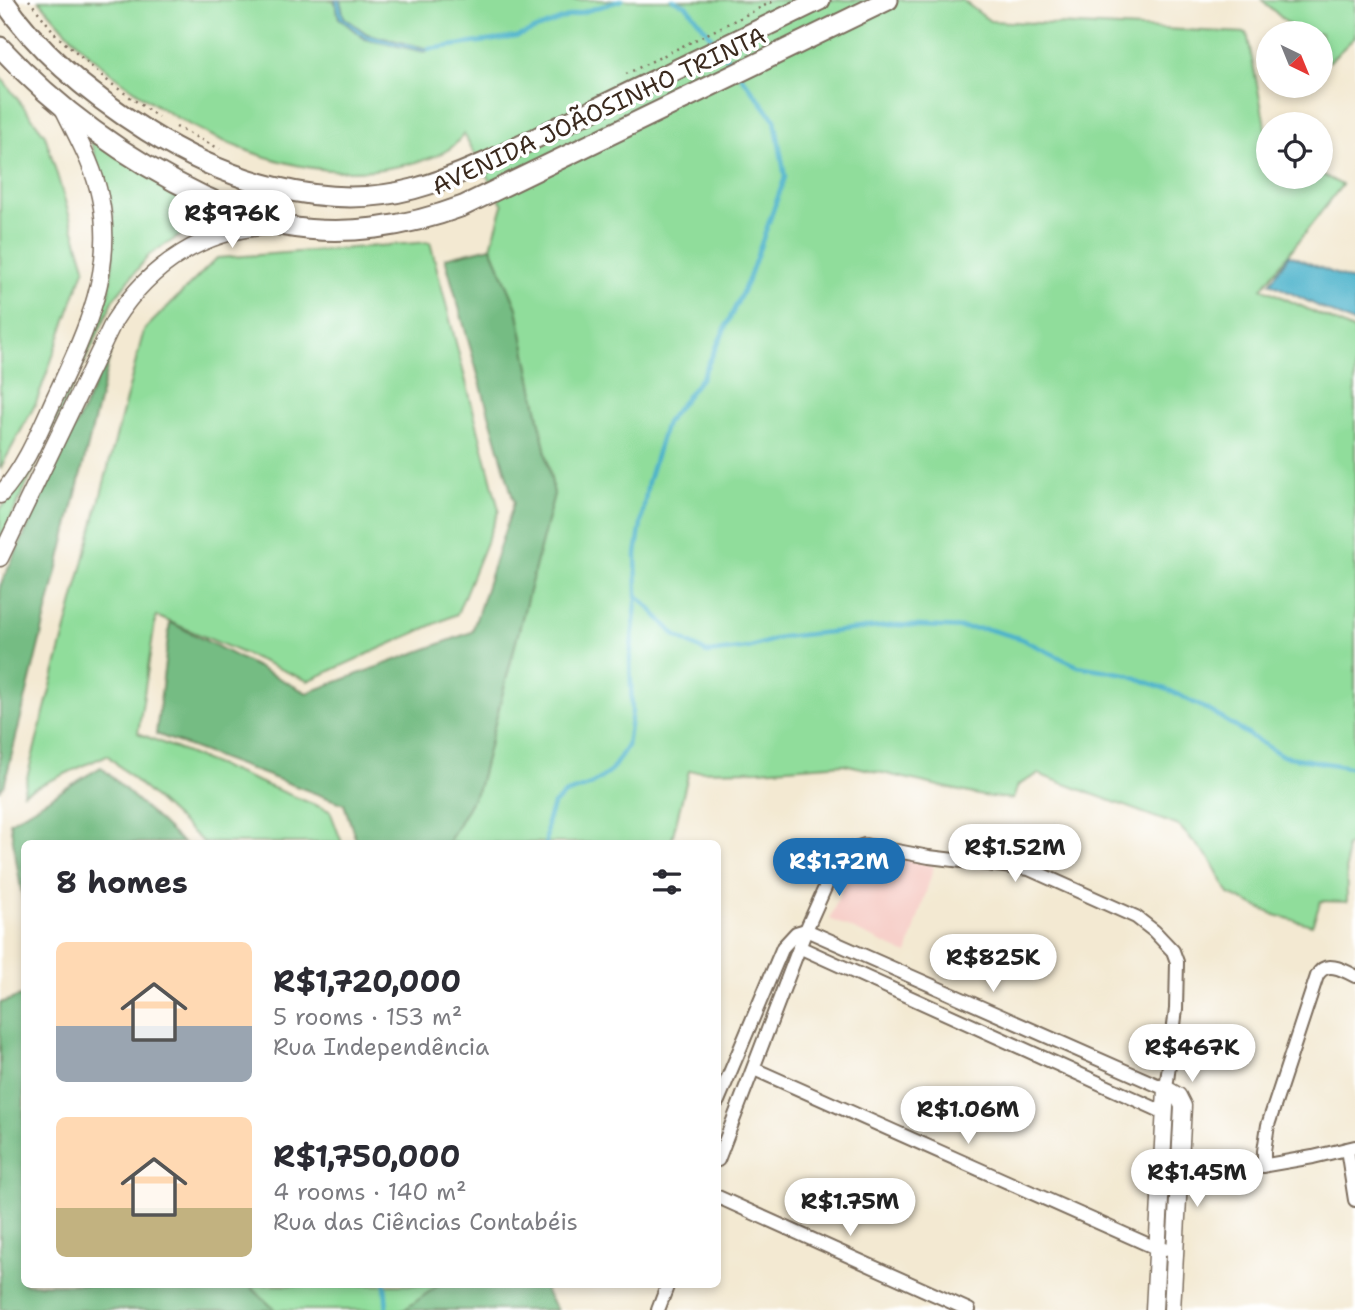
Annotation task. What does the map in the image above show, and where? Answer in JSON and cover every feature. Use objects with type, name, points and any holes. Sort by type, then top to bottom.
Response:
[{"type":"main road","name":"AVENIDA JOÃOSINHO TRINTA","points":[[3,0],[50,54],[121,114],[197,159],[269,186],[310,193],[383,195],[413,189],[480,164],[820,0]]},
{"type":"main road","name":"AVENIDA JOÃOSINHO TRINTA","points":[[0,47],[33,82],[63,108],[107,142],[162,176],[249,216],[282,226],[330,230],[392,226],[435,216],[494,192],[888,0]]},
{"type":"street","points":[[0,495],[25,459],[77,350],[99,292],[103,271],[105,248],[101,198],[86,156],[63,108]]},
{"type":"street","points":[[0,558],[114,321],[126,303],[144,282],[188,249],[239,229],[282,226]]},
{"type":"street","points":[[721,1152],[799,947],[836,863],[852,849],[865,845],[929,858],[1028,869],[1136,917],[1165,941],[1175,955],[1176,1009],[1163,1112],[1154,1310]]},
{"type":"street","points":[[721,1094],[783,947],[796,933],[806,930],[1166,1089],[1179,1098],[1183,1105],[1172,1310]]},
{"type":"street","points":[[799,947],[1163,1112]]},
{"type":"street","points":[[1264,1166],[1268,1125],[1317,976],[1320,970],[1326,967],[1342,969],[1355,976]]},
{"type":"street","points":[[754,1069],[1158,1249],[1175,1251]]},
{"type":"street","points":[[1181,1171],[1238,1170],[1351,1148],[1355,1200]]},
{"type":"street","points":[[721,1198],[969,1310]]},
{"type":"street","points":[[658,1310],[666,1288]]},
{"type":"path","points":[[29,0],[57,37],[109,82],[165,121]]},
{"type":"path","points":[[176,127],[221,150]]},
{"type":"shaded area","points":[[866,848],[934,866],[907,954],[830,919],[852,860]]},
{"type":"green space","points":[[39,0],[334,0],[339,18],[365,38],[428,49],[367,34],[343,17],[340,0],[962,0],[990,21],[1247,33],[1256,79],[1256,98],[1260,98],[1263,112],[1256,112],[1256,189],[1333,189],[1333,180],[1342,185],[1262,288],[1355,331],[1355,844],[1346,846],[1347,902],[1321,901],[1312,925],[1275,915],[1229,894],[1210,859],[1179,826],[1038,774],[1018,785],[1013,799],[982,796],[844,764],[759,770],[689,771],[672,840],[450,840],[478,789],[554,494],[517,308],[491,247],[503,205],[464,134],[443,153],[394,167],[354,171],[313,168],[272,159],[192,126],[154,104],[82,48]]},
{"type":"green space","points":[[1262,0],[1355,0],[1355,37],[1334,57],[1334,21],[1285,21]]},
{"type":"green space","points":[[0,76],[45,135],[85,267],[36,403],[0,469]]},
{"type":"green space","points":[[90,139],[230,216],[191,229],[149,255],[115,297],[0,541],[0,509],[16,492],[109,293],[113,259],[113,213]]},
{"type":"green space","points":[[430,242],[499,510],[457,614],[308,681],[156,616],[138,733],[330,811],[341,840],[201,840],[107,755],[23,793],[144,330],[217,258]]},
{"type":"green space","points":[[491,247],[517,308],[554,494],[478,789],[450,840],[356,840],[344,804],[156,734],[170,622],[307,693],[472,632],[514,502],[445,258]]},
{"type":"green space","points":[[112,348],[4,786],[0,790],[0,586]]},
{"type":"green space","points":[[101,767],[180,840],[21,840],[21,889],[10,822]]},
{"type":"green space","points":[[21,996],[21,1288],[252,1288],[275,1310],[0,1310],[0,1003]]},
{"type":"green space","points":[[1170,1125],[1175,1126],[1168,1310],[1160,1310]]},
{"type":"green space","points":[[252,1288],[436,1288],[404,1310],[275,1310]]},
{"type":"green space","points":[[434,1288],[545,1288],[557,1310],[404,1310]]},
{"type":"water","points":[[335,0],[340,0],[344,17],[367,34],[429,49],[425,52],[365,39],[339,18]]},
{"type":"water","points":[[1289,255],[1355,282],[1355,324],[1270,283]]},
{"type":"waterway","points":[[429,49],[516,37],[622,0]]},
{"type":"waterway","points":[[673,0],[686,5],[717,44]]},
{"type":"waterway","points":[[724,54],[736,69]]},
{"type":"waterway","points":[[741,76],[775,120],[785,177],[749,278],[702,377],[666,423],[648,482],[636,554],[637,595],[676,636],[707,653],[748,648],[782,637],[898,625],[987,629],[1019,638],[1078,666],[1126,674],[1171,691],[1210,711],[1283,756],[1355,768]]},
{"type":"waterway","points":[[546,840],[547,823],[553,805],[565,794],[591,785],[611,771],[627,746],[632,712],[630,658],[637,595]]},
{"type":"waterway","points":[[385,1288],[387,1310]]}]
